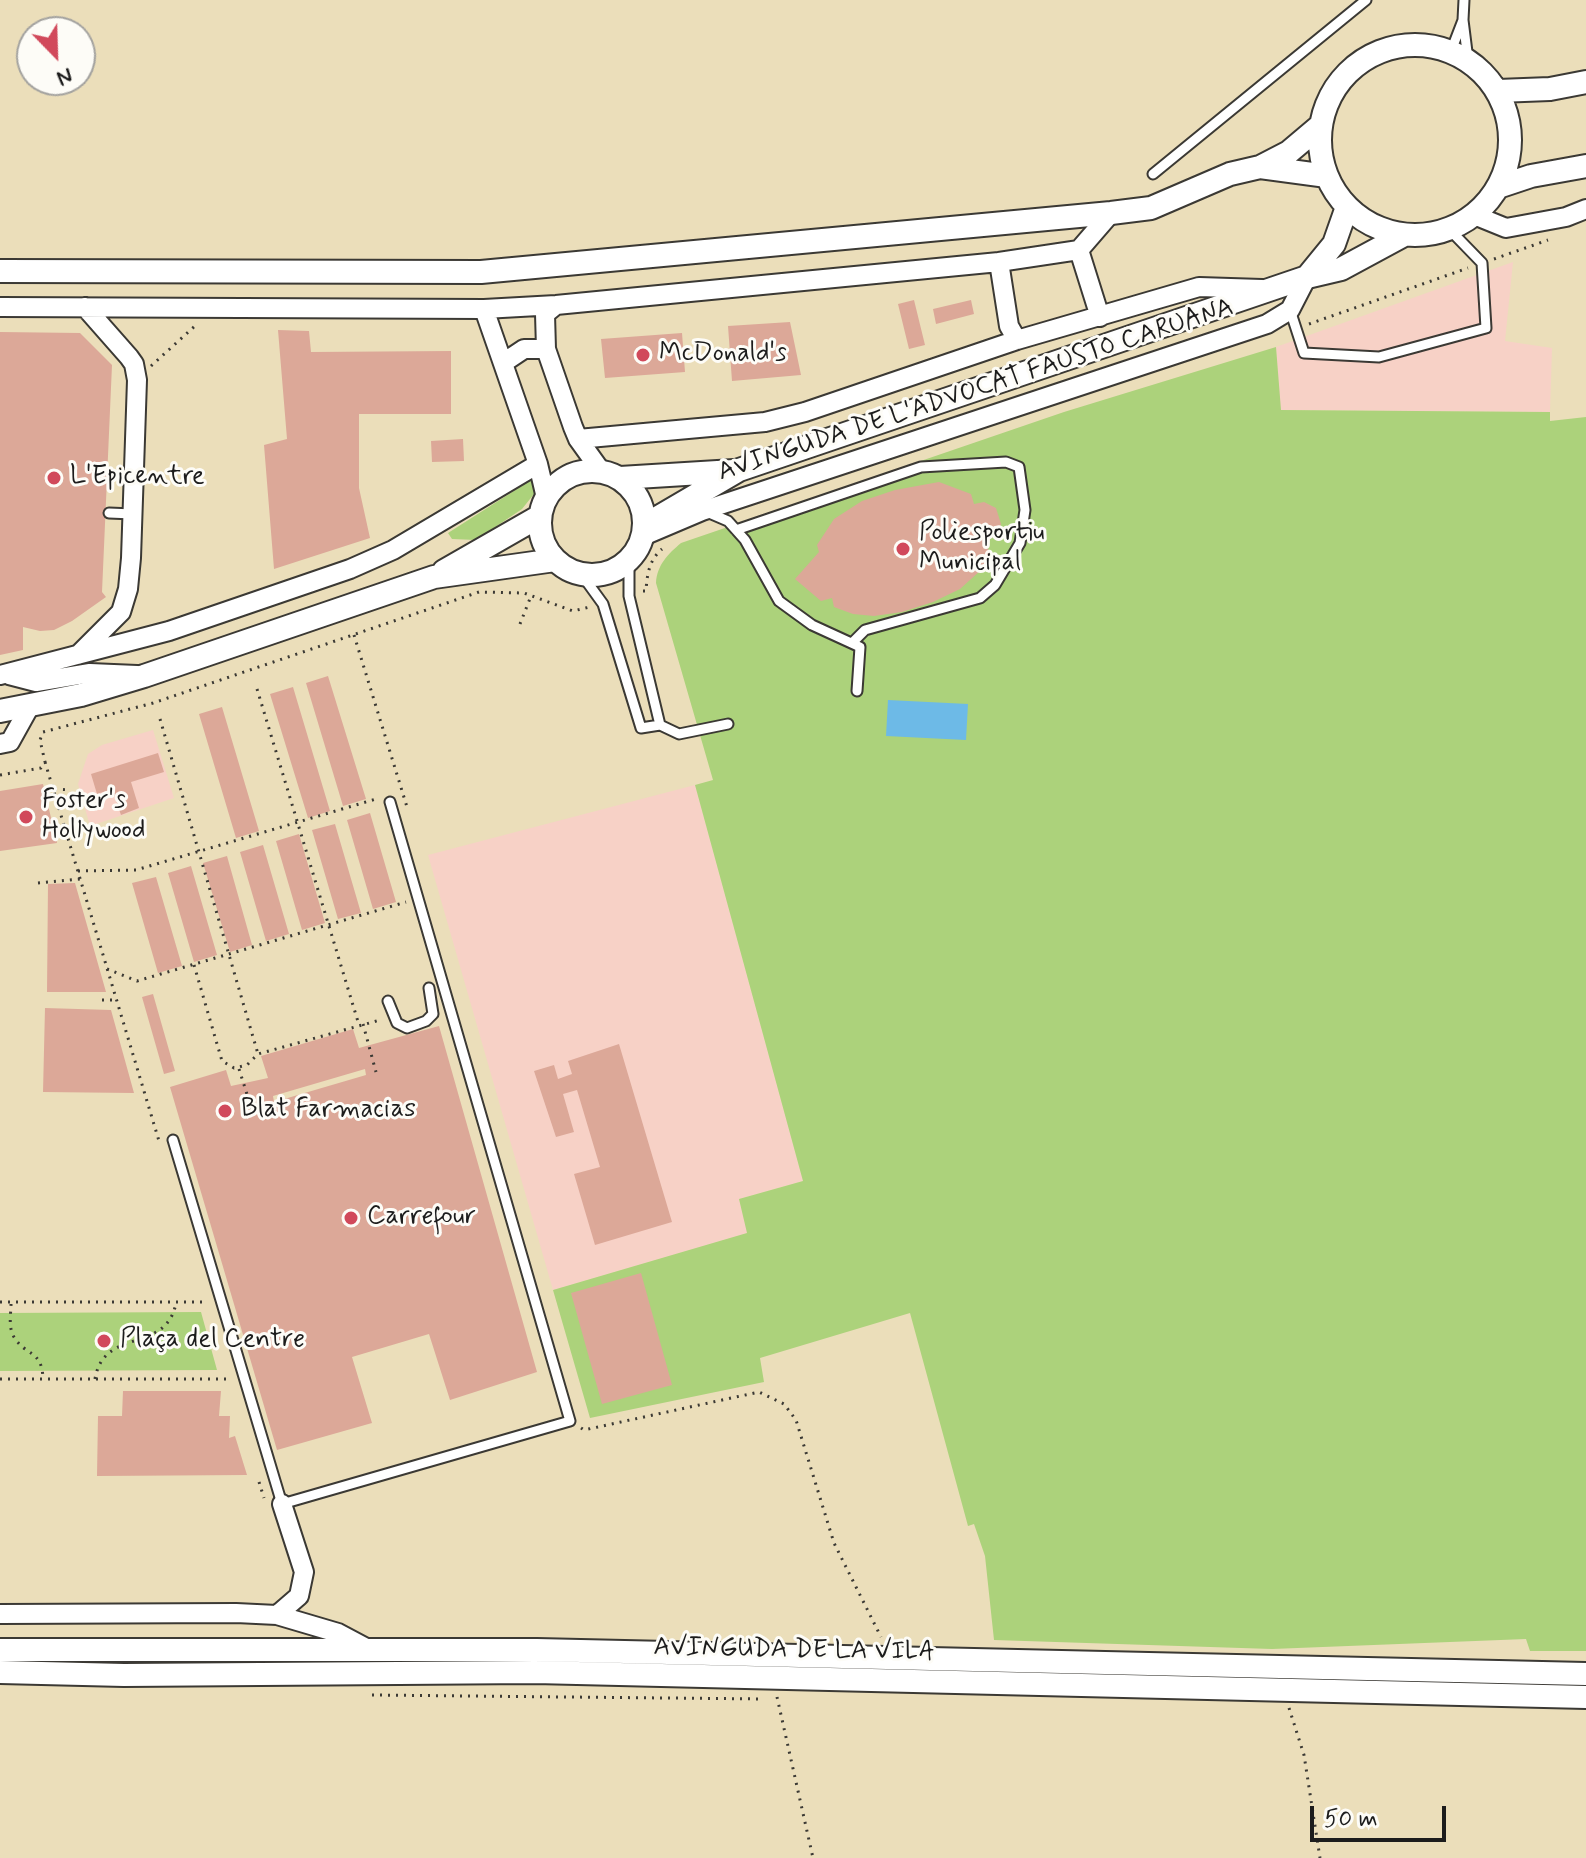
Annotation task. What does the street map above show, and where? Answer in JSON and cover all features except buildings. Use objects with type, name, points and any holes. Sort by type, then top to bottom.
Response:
[{"type":"street","points":[[1417,44],[1460,56],[1484,73],[1498,91],[1508,113],[1511,139],[1507,167],[1498,187],[1474,215],[1449,229],[1404,235],[1367,222],[1347,207],[1327,176],[1320,150],[1321,125],[1329,98],[1346,74],[1367,57],[1395,47],[1417,44]]},
{"type":"street","points":[[1498,91],[1550,89],[1586,82]]},
{"type":"street","points":[[0,271],[481,272],[1111,213],[1151,208],[1230,174],[1260,167],[1289,152],[1321,125]]},
{"type":"street","points":[[1498,187],[1531,176],[1586,166]]},
{"type":"street","points":[[1260,167],[1327,176]]},
{"type":"street","points":[[1290,310],[1307,277],[1334,244],[1347,207]]},
{"type":"street","points":[[1474,215],[1506,228],[1566,217],[1586,209]]},
{"type":"street","points":[[0,295],[8,307],[484,309],[556,305],[999,262],[1079,250],[1111,213]]},
{"type":"street","name":"AVINGUDA DE L'ADVOCAT FAUSTO CARUANA","points":[[644,530],[739,470],[1307,277],[1341,269],[1404,235]]},
{"type":"street","points":[[1079,250],[1100,317]]},
{"type":"street","points":[[999,262],[1009,326],[1017,340]]},
{"type":"street","points":[[578,439],[765,422],[805,412],[1017,340],[1199,287],[1270,290]]},
{"type":"street","points":[[484,309],[538,464],[543,507],[542,540],[555,560],[582,575],[607,574],[629,561],[644,530],[639,498],[610,474],[578,439],[546,349],[545,314],[556,305]]},
{"type":"street","points":[[75,657],[121,612],[128,589],[137,380],[134,364],[85,307]]},
{"type":"street","name":"AVINGUDA DE L'ADVOCAT FAUSTO CARUANA","points":[[644,530],[1103,376],[1184,353],[1267,324],[1290,310]]},
{"type":"street","points":[[503,363],[524,349],[546,349]]},
{"type":"street","points":[[3,675],[169,631],[350,569],[393,550],[538,464]]},
{"type":"street","name":"AVINGUDA DE L'ADVOCAT FAUSTO CARUANA","points":[[610,474],[739,470]]},
{"type":"street","points":[[434,577],[543,507],[561,480],[583,471],[610,474]]},
{"type":"street","points":[[0,711],[81,695],[144,676],[434,577],[555,560]]},
{"type":"street","points":[[3,675],[36,682],[90,673],[144,676]]},
{"type":"street","points":[[0,744],[10,742],[30,706]]},
{"type":"street","points":[[274,1502],[304,1572],[299,1596],[277,1615]]},
{"type":"street","name":"AVINGUDA DE LA VILA","points":[[0,1614],[277,1615],[338,1633],[371,1651]]},
{"type":"street","name":"AVINGUDA DE LA VILA","points":[[0,1650],[537,1650],[1586,1674]]},
{"type":"street","name":"AVINGUDA DE LA VILA","points":[[0,1672],[124,1675],[535,1672],[1586,1697]]},
{"type":"lane","points":[[1153,174],[1366,0]]},
{"type":"lane","points":[[1460,56],[1464,0]]},
{"type":"lane","points":[[1460,56],[1463,20]]},
{"type":"lane","points":[[1290,310],[1304,353],[1379,357],[1486,328],[1482,263],[1449,229]]},
{"type":"lane","points":[[736,530],[921,467],[1006,462],[1019,467],[1025,510],[1020,543],[995,585],[980,598],[865,630],[853,642]]},
{"type":"lane","points":[[728,521],[734,500]]},
{"type":"lane","points":[[702,511],[728,521],[745,540],[779,601],[812,625],[860,647],[857,691]]},
{"type":"lane","points":[[109,513],[133,514]]},
{"type":"lane","points":[[629,561],[629,596],[660,725]]},
{"type":"lane","points":[[582,575],[603,604],[641,728],[660,725],[679,734],[728,724]]},
{"type":"lane","points":[[173,1140],[274,1502],[570,1421],[389,798]]},
{"type":"lane","points":[[388,1001],[397,1023],[407,1028],[426,1021],[433,1014],[429,988]]},
{"type":"path","points":[[137,380],[202,319],[202,308]]},
{"type":"path","points":[[520,624],[531,596]]},
{"type":"path","points":[[354,635],[361,659]]},
{"type":"path","points":[[257,689],[376,1072]]},
{"type":"path","points":[[160,719],[258,1054]]},
{"type":"path","points":[[45,762],[162,1151]]},
{"type":"path","points":[[53,789],[71,790]]},
{"type":"path","points":[[78,871],[136,870],[389,798]]},
{"type":"path","points":[[38,883],[80,879]]},
{"type":"path","points":[[107,969],[137,981],[418,898]]},
{"type":"path","points":[[194,965],[222,1061],[239,1069],[252,1110]]},
{"type":"path","points":[[102,1000],[116,1000]]},
{"type":"path","points":[[239,1069],[258,1054],[361,1024],[394,1018]]},
{"type":"path","points":[[0,1302],[207,1302]]},
{"type":"path","points":[[11,1302],[15,1339],[37,1356],[42,1365],[43,1379]]},
{"type":"path","points":[[95,1379],[97,1365],[115,1349],[160,1332],[167,1326],[173,1317],[176,1302]]},
{"type":"path","points":[[0,1379],[230,1379]]},
{"type":"path","points":[[570,1421],[584,1430],[759,1392],[784,1404],[796,1420],[834,1543],[891,1659]]},
{"type":"path","points":[[256,1471],[274,1502]]},
{"type":"path","points":[[770,1678],[778,1699],[813,1858]]},
{"type":"path","points":[[364,1695],[778,1699]]},
{"type":"path","points":[[1289,1708],[1304,1755],[1320,1858]]},
{"type":"shaded area","points":[[1513,262],[1505,341],[1552,348],[1550,412],[1280,410],[1276,347]]},
{"type":"shaded area","points":[[153,730],[174,798],[90,826],[78,784],[88,754],[102,745]]},
{"type":"shaded area","points":[[695,785],[803,1181],[739,1199],[748,1233],[553,1290],[428,855]]},
{"type":"green space","points":[[1276,347],[1281,410],[1550,412],[1550,421],[1586,417],[1586,1651],[1530,1651],[1526,1639],[1272,1649],[994,1640],[985,1556],[974,1524],[968,1526],[910,1313],[760,1358],[764,1382],[590,1418],[553,1290],[747,1233],[739,1199],[803,1181],[695,785],[713,780],[656,583],[664,560],[681,543],[1064,412]]},
{"type":"green space","points":[[531,480],[534,494],[522,509],[476,540],[452,539],[448,533]]},
{"type":"green space","name":"Plaça del Centre","points":[[201,1312],[217,1370],[0,1371],[0,1313]]},
{"type":"water","points":[[888,700],[968,704],[966,740],[886,736]]},
{"type":"place","name":"McDonald's","points":[[643,355]]},
{"type":"place","name":"L'Epicentre","points":[[54,478]]},
{"type":"place","name":"Poliesportiu Municipal","points":[[903,549]]},
{"type":"place","name":"Foster's Hollywood","points":[[26,817]]},
{"type":"place","name":"Blat Farmacias","points":[[225,1111]]},
{"type":"place","name":"Carrefour","points":[[351,1218]]},
{"type":"place","name":"Plaça del Centre","points":[[104,1341]]}]
